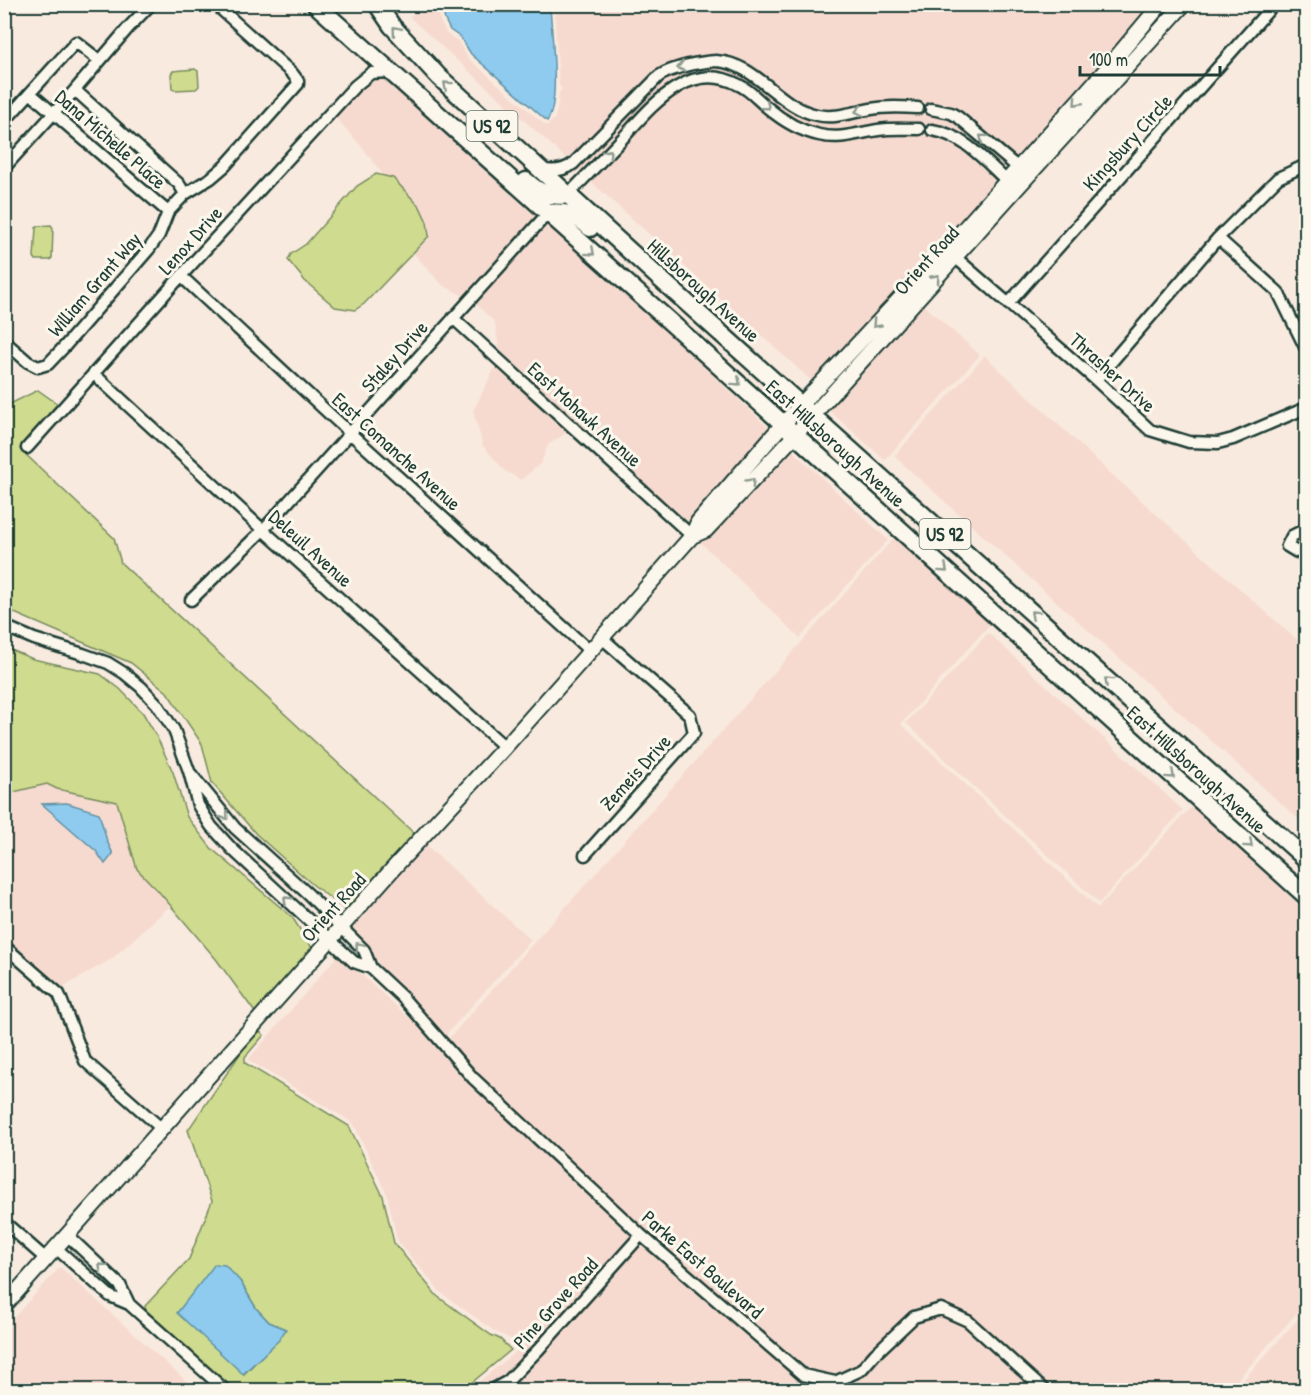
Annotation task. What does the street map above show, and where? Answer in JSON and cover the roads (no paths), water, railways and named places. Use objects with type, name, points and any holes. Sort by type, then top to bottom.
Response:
[{"type":"main road","name":"US 92","points":[[315,4],[389,72]]},
{"type":"main road","name":"US 92","points":[[377,4],[392,26],[439,77],[568,195]]},
{"type":"main road","name":"East Hillsborough Avenue","points":[[389,72],[789,429],[1306,896]]},
{"type":"main road","points":[[460,135],[485,147],[540,193],[553,196],[568,195]]},
{"type":"main road","name":"Hillsborough Avenue","points":[[568,195],[807,410]]},
{"type":"main road","points":[[548,213],[563,212],[580,219],[627,260],[657,276]]},
{"type":"main road","name":"East Hillsborough Avenue","points":[[807,410],[1306,859]]},
{"type":"main road","points":[[1058,673],[1077,653]]},
{"type":"main road","points":[[1205,805],[1224,785]]},
{"type":"street","points":[[4,168],[152,4]]},
{"type":"street","name":"William Grant Way","points":[[4,341],[27,362],[38,367],[48,364],[148,249],[159,235],[168,212],[185,194],[211,178],[225,166],[298,84],[292,73],[215,4]]},
{"type":"street","name":"Orient Road","points":[[1023,172],[1161,4]]},
{"type":"street","name":"Orient Road","points":[[807,410],[948,247],[1011,185],[1184,4]]},
{"type":"street","name":"Kingsbury Circle","points":[[1008,304],[1274,4]]},
{"type":"street","points":[[4,122],[76,42],[100,62]]},
{"type":"street","points":[[540,169],[557,171],[573,164],[659,76],[668,70],[710,61],[722,62],[748,71],[787,102],[801,110],[815,114],[841,116],[874,108],[918,108]]},
{"type":"street","name":"Lenox Drive","points":[[27,448],[355,86],[371,73],[389,72]]},
{"type":"street","points":[[568,195],[660,99],[680,85],[704,78],[721,78],[737,83],[788,122],[821,136],[841,137],[882,129],[919,129]]},
{"type":"street","name":"Dana Michelle Place","points":[[75,90],[179,184],[185,194]]},
{"type":"street","name":"Dana Michelle Place","points":[[30,93],[168,212]]},
{"type":"street","points":[[931,109],[951,113],[958,117],[1023,172]]},
{"type":"street","points":[[932,130],[950,134],[966,144],[1011,185]]},
{"type":"street","points":[[1095,380],[1218,238],[1278,178],[1306,165]]},
{"type":"street","name":"Orient Road","points":[[4,1306],[330,940],[591,652],[692,536],[698,522],[955,257],[1011,185]]},
{"type":"street","name":"Staley Drive","points":[[191,600],[263,530],[548,213]]},
{"type":"street","points":[[1218,238],[1278,292],[1306,349]]},
{"type":"street","name":"Thrasher Drive","points":[[955,257],[1150,430],[1189,442],[1218,443],[1233,439],[1306,408]]},
{"type":"street","name":"East Comanche Avenue","points":[[181,276],[591,652]]},
{"type":"street","name":"East Mohawk Avenue","points":[[453,318],[692,536]]},
{"type":"street","name":"Deleuil Avenue","points":[[94,374],[263,530],[505,747]]},
{"type":"street","points":[[1306,529],[1292,536],[1287,546],[1297,552],[1306,548]]},
{"type":"street","points":[[4,626],[34,639],[108,663],[124,673],[157,704],[174,730],[189,771]]},
{"type":"street","name":"Zemeis Drive","points":[[585,855],[694,733],[690,714],[602,638]]},
{"type":"street","name":"Parke East Boulevard","points":[[189,771],[235,828],[308,894],[364,950],[371,968]]},
{"type":"street","name":"Parke East Boulevard","points":[[189,771],[198,805],[211,826],[232,849],[354,962],[371,968],[404,999],[473,1078],[641,1235],[803,1376],[836,1382],[861,1370],[914,1317],[941,1309],[968,1321],[1044,1390]]},
{"type":"street","points":[[4,946],[59,994],[85,1060],[162,1129]]},
{"type":"street","points":[[4,1222],[46,1259]]},
{"type":"street","points":[[67,1235],[120,1285],[129,1304]]},
{"type":"street","name":"Pine Grove Road","points":[[492,1390],[508,1381],[516,1373],[641,1235]]},
{"type":"street","points":[[56,1248],[110,1296],[129,1304],[225,1390]]},
{"type":"water","points":[[445,5],[550,5],[554,99],[547,121],[471,54],[461,38],[450,30],[443,12]]},
{"type":"water","points":[[67,803],[99,813],[113,854],[105,864],[96,851],[42,804]]},
{"type":"water","points":[[215,1264],[225,1265],[240,1281],[256,1308],[269,1322],[286,1329],[279,1340],[243,1374],[177,1313]]}]
